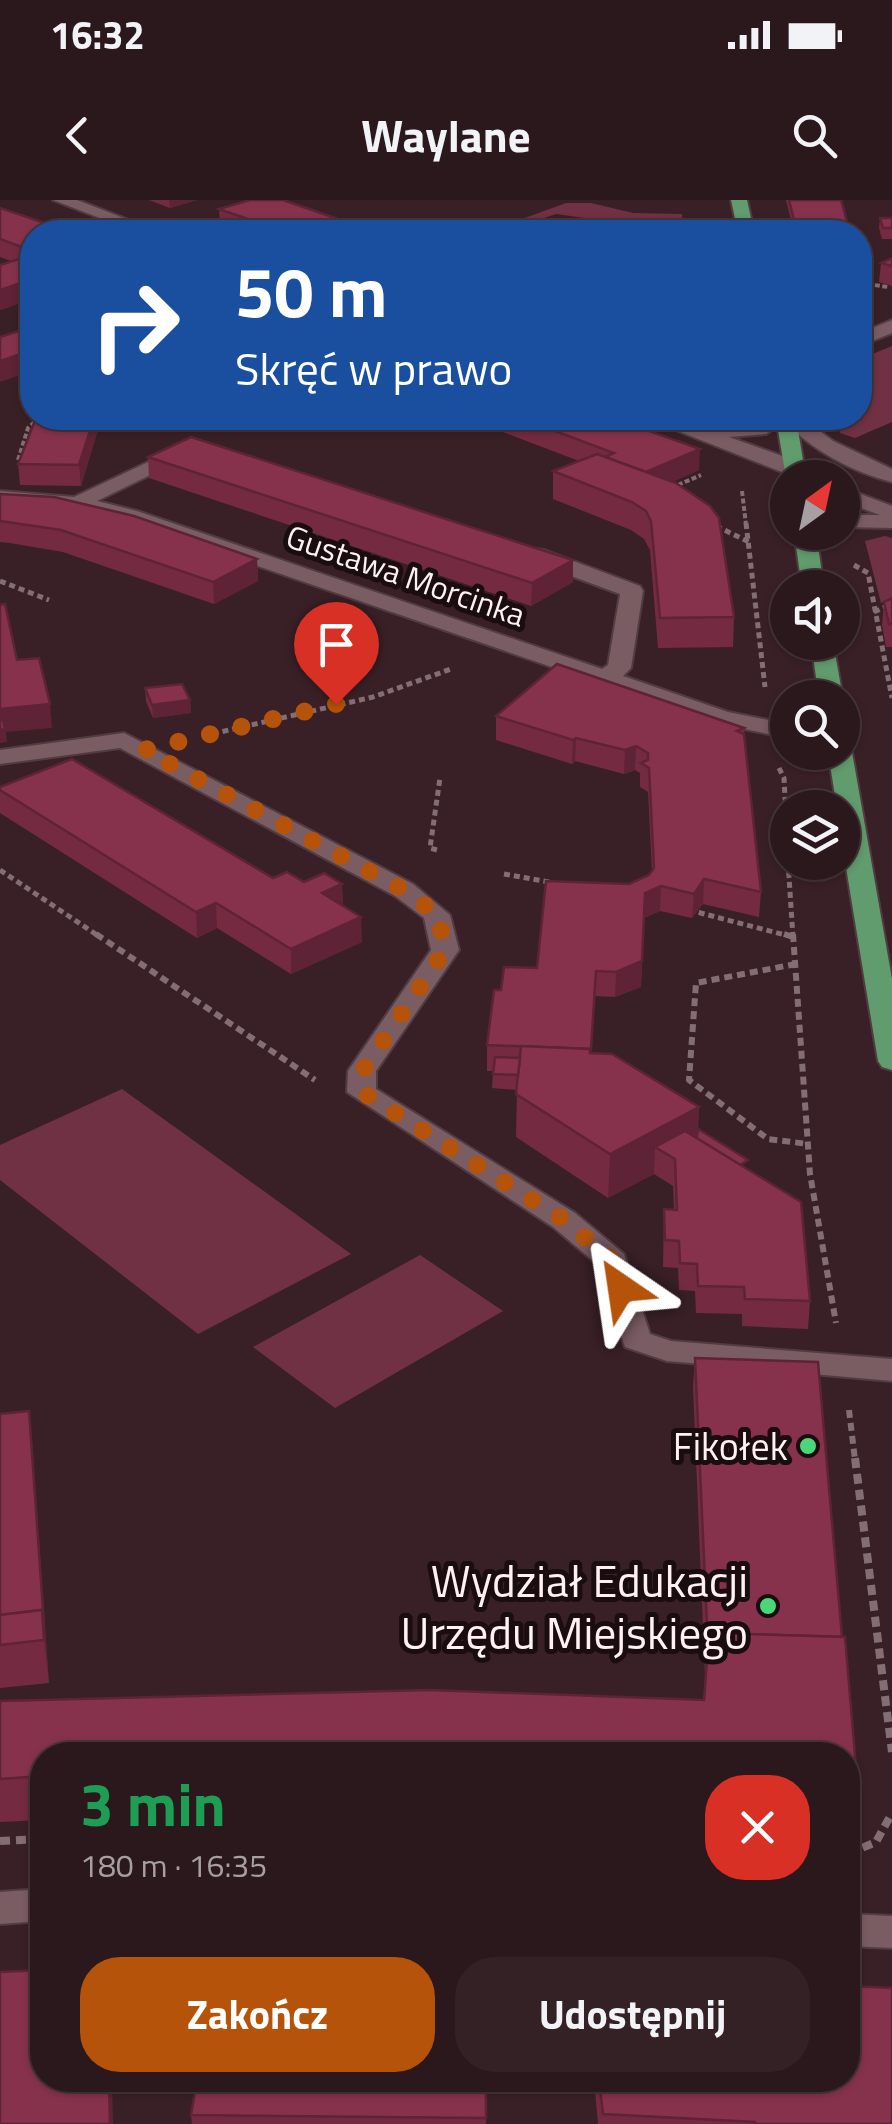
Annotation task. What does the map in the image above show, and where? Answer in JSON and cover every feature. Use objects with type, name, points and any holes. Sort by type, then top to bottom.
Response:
[{"type":"main road","points":[[792,430],[798,460]]},
{"type":"main road","points":[[843,770],[892,1061]]},
{"type":"street","points":[[61,200],[117,220]]},
{"type":"street","points":[[692,430],[759,430]]},
{"type":"street","points":[[692,430],[770,461]]},
{"type":"street","points":[[803,430],[887,474]]},
{"type":"street","points":[[77,502],[186,450],[206,448]]},
{"type":"street","points":[[860,474],[887,474]]},
{"type":"street","name":"Gustawa Morcinka","points":[[0,497],[77,502],[130,515],[722,718],[770,727]]},
{"type":"street","points":[[860,501],[892,513]]},
{"type":"street","points":[[860,521],[892,522]]},
{"type":"street","points":[[521,550],[614,581],[632,591],[619,668],[605,677]]},
{"type":"street","points":[[0,758],[124,740],[404,890],[438,915],[445,950],[362,1072],[362,1092],[564,1220],[613,1261],[636,1340],[667,1352],[892,1370]]},
{"type":"street","points":[[0,1908],[30,1906]]},
{"type":"street","points":[[860,1931],[892,1932]]},
{"type":"path","points":[[15,474],[27,430]]},
{"type":"path","points":[[670,489],[716,468]]},
{"type":"path","points":[[702,518],[749,542]]},
{"type":"path","points":[[0,581],[49,600]]},
{"type":"path","points":[[871,596],[892,698]]},
{"type":"path","points":[[874,612],[892,604]]},
{"type":"path","points":[[144,750],[373,697],[454,668]]},
{"type":"path","points":[[437,850],[430,848],[440,778]]},
{"type":"path","points":[[0,870],[316,1080],[362,1092]]},
{"type":"path","points":[[504,874],[558,884]]},
{"type":"path","points":[[789,880],[808,1144],[844,1366],[892,1752]]},
{"type":"path","points":[[681,908],[794,937]]},
{"type":"path","points":[[796,964],[696,983],[689,1080],[768,1139],[808,1144]]},
{"type":"path","points":[[860,1849],[876,1842],[892,1813]]},
{"type":"path","points":[[0,1841],[30,1840]]},
{"type":"shaded area","points":[[566,203],[591,203],[633,213],[682,214],[682,220],[598,220],[556,214],[538,220],[519,220]]},
{"type":"shaded area","points":[[892,346],[892,422],[855,438],[839,430],[872,430],[872,354]]},
{"type":"shaded area","points":[[892,538],[892,599],[881,603],[865,541]]},
{"type":"shaded area","points":[[122,1089],[351,1254],[198,1334],[0,1180],[0,1145]]},
{"type":"shaded area","points":[[420,1255],[503,1311],[335,1408],[253,1347]]},
{"type":"building","points":[[250,200],[283,200],[341,220],[251,220],[219,209]]},
{"type":"building","points":[[789,200],[841,200],[847,220],[794,220]]},
{"type":"building","points":[[0,208],[36,220],[20,220],[20,246],[0,239]]},
{"type":"building","points":[[880,218],[892,218],[892,228],[883,228]]},
{"type":"building","points":[[20,259],[20,283],[0,290],[0,265]]},
{"type":"building","points":[[20,331],[20,354],[0,361],[0,337]]},
{"type":"building","points":[[31,430],[90,430],[79,465],[18,464]]},
{"type":"building","points":[[552,430],[647,430],[700,449],[646,472],[605,457],[614,453]]},
{"type":"building","points":[[191,437],[573,560],[532,583],[148,457]]},
{"type":"building","points":[[597,454],[676,483],[710,506],[719,518],[734,617],[660,618],[651,521],[646,511],[553,471]]},
{"type":"building","points":[[0,494],[54,497],[134,516],[257,559],[213,582],[61,530],[0,521]]},
{"type":"building","points":[[892,598],[892,624],[889,624],[884,602]]},
{"type":"building","points":[[5,604],[17,660],[39,658],[50,704],[0,709],[0,605]]},
{"type":"building","points":[[557,664],[744,728],[737,731],[744,734],[761,892],[704,879],[694,894],[661,886],[645,893],[642,961],[616,972],[596,971],[591,1049],[487,1045],[494,990],[501,990],[504,967],[537,968],[546,881],[629,884],[649,875],[654,868],[649,768],[641,763],[648,760],[648,753],[636,746],[625,750],[573,740],[496,716]]},
{"type":"building","points":[[182,684],[190,700],[152,705],[145,688]]},
{"type":"building","points":[[72,759],[273,878],[287,872],[304,882],[324,873],[342,884],[322,893],[361,917],[291,949],[216,903],[196,912],[0,790]]},
{"type":"building","points":[[521,1046],[590,1049],[590,1053],[612,1054],[699,1107],[610,1154],[516,1094]]},
{"type":"building","points":[[495,1057],[520,1058],[518,1075],[493,1074]]},
{"type":"building","points":[[698,1129],[748,1160],[740,1165],[695,1137]]},
{"type":"building","points":[[685,1131],[801,1202],[810,1301],[745,1299],[744,1287],[698,1286],[697,1264],[680,1263],[679,1241],[665,1240],[664,1209],[677,1210],[675,1159],[655,1147]]},
{"type":"building","points":[[695,1358],[818,1362],[842,1637],[709,1633],[708,1647]]},
{"type":"building","points":[[29,1411],[44,1624],[42,1610],[0,1615],[0,1414]]},
{"type":"building","points":[[42,1610],[44,1640],[0,1645],[0,1615]]},
{"type":"building","points":[[709,1633],[845,1637],[854,1742],[30,1742],[30,1777],[0,1779],[0,1701],[429,1690],[704,1700]]},
{"type":"building","points":[[30,1971],[30,2092],[109,2092],[110,2124],[0,2124],[0,1972]]},
{"type":"building","points":[[860,1987],[892,1988],[892,2124],[755,2124],[603,2114],[600,2092],[860,2092]]},
{"type":"building","points":[[195,2092],[486,2092],[486,2118],[191,2115]]},
{"type":"place","name":"Fikołek","points":[[808,1446]]},
{"type":"place","name":"Wydział Edukacji Urzędu Miejskiego","points":[[768,1606]]},
{"type":"route","points":[[336,704],[144,750],[404,890],[438,915],[445,950],[362,1072],[362,1092],[564,1220],[613,1261],[621,1288]]}]
